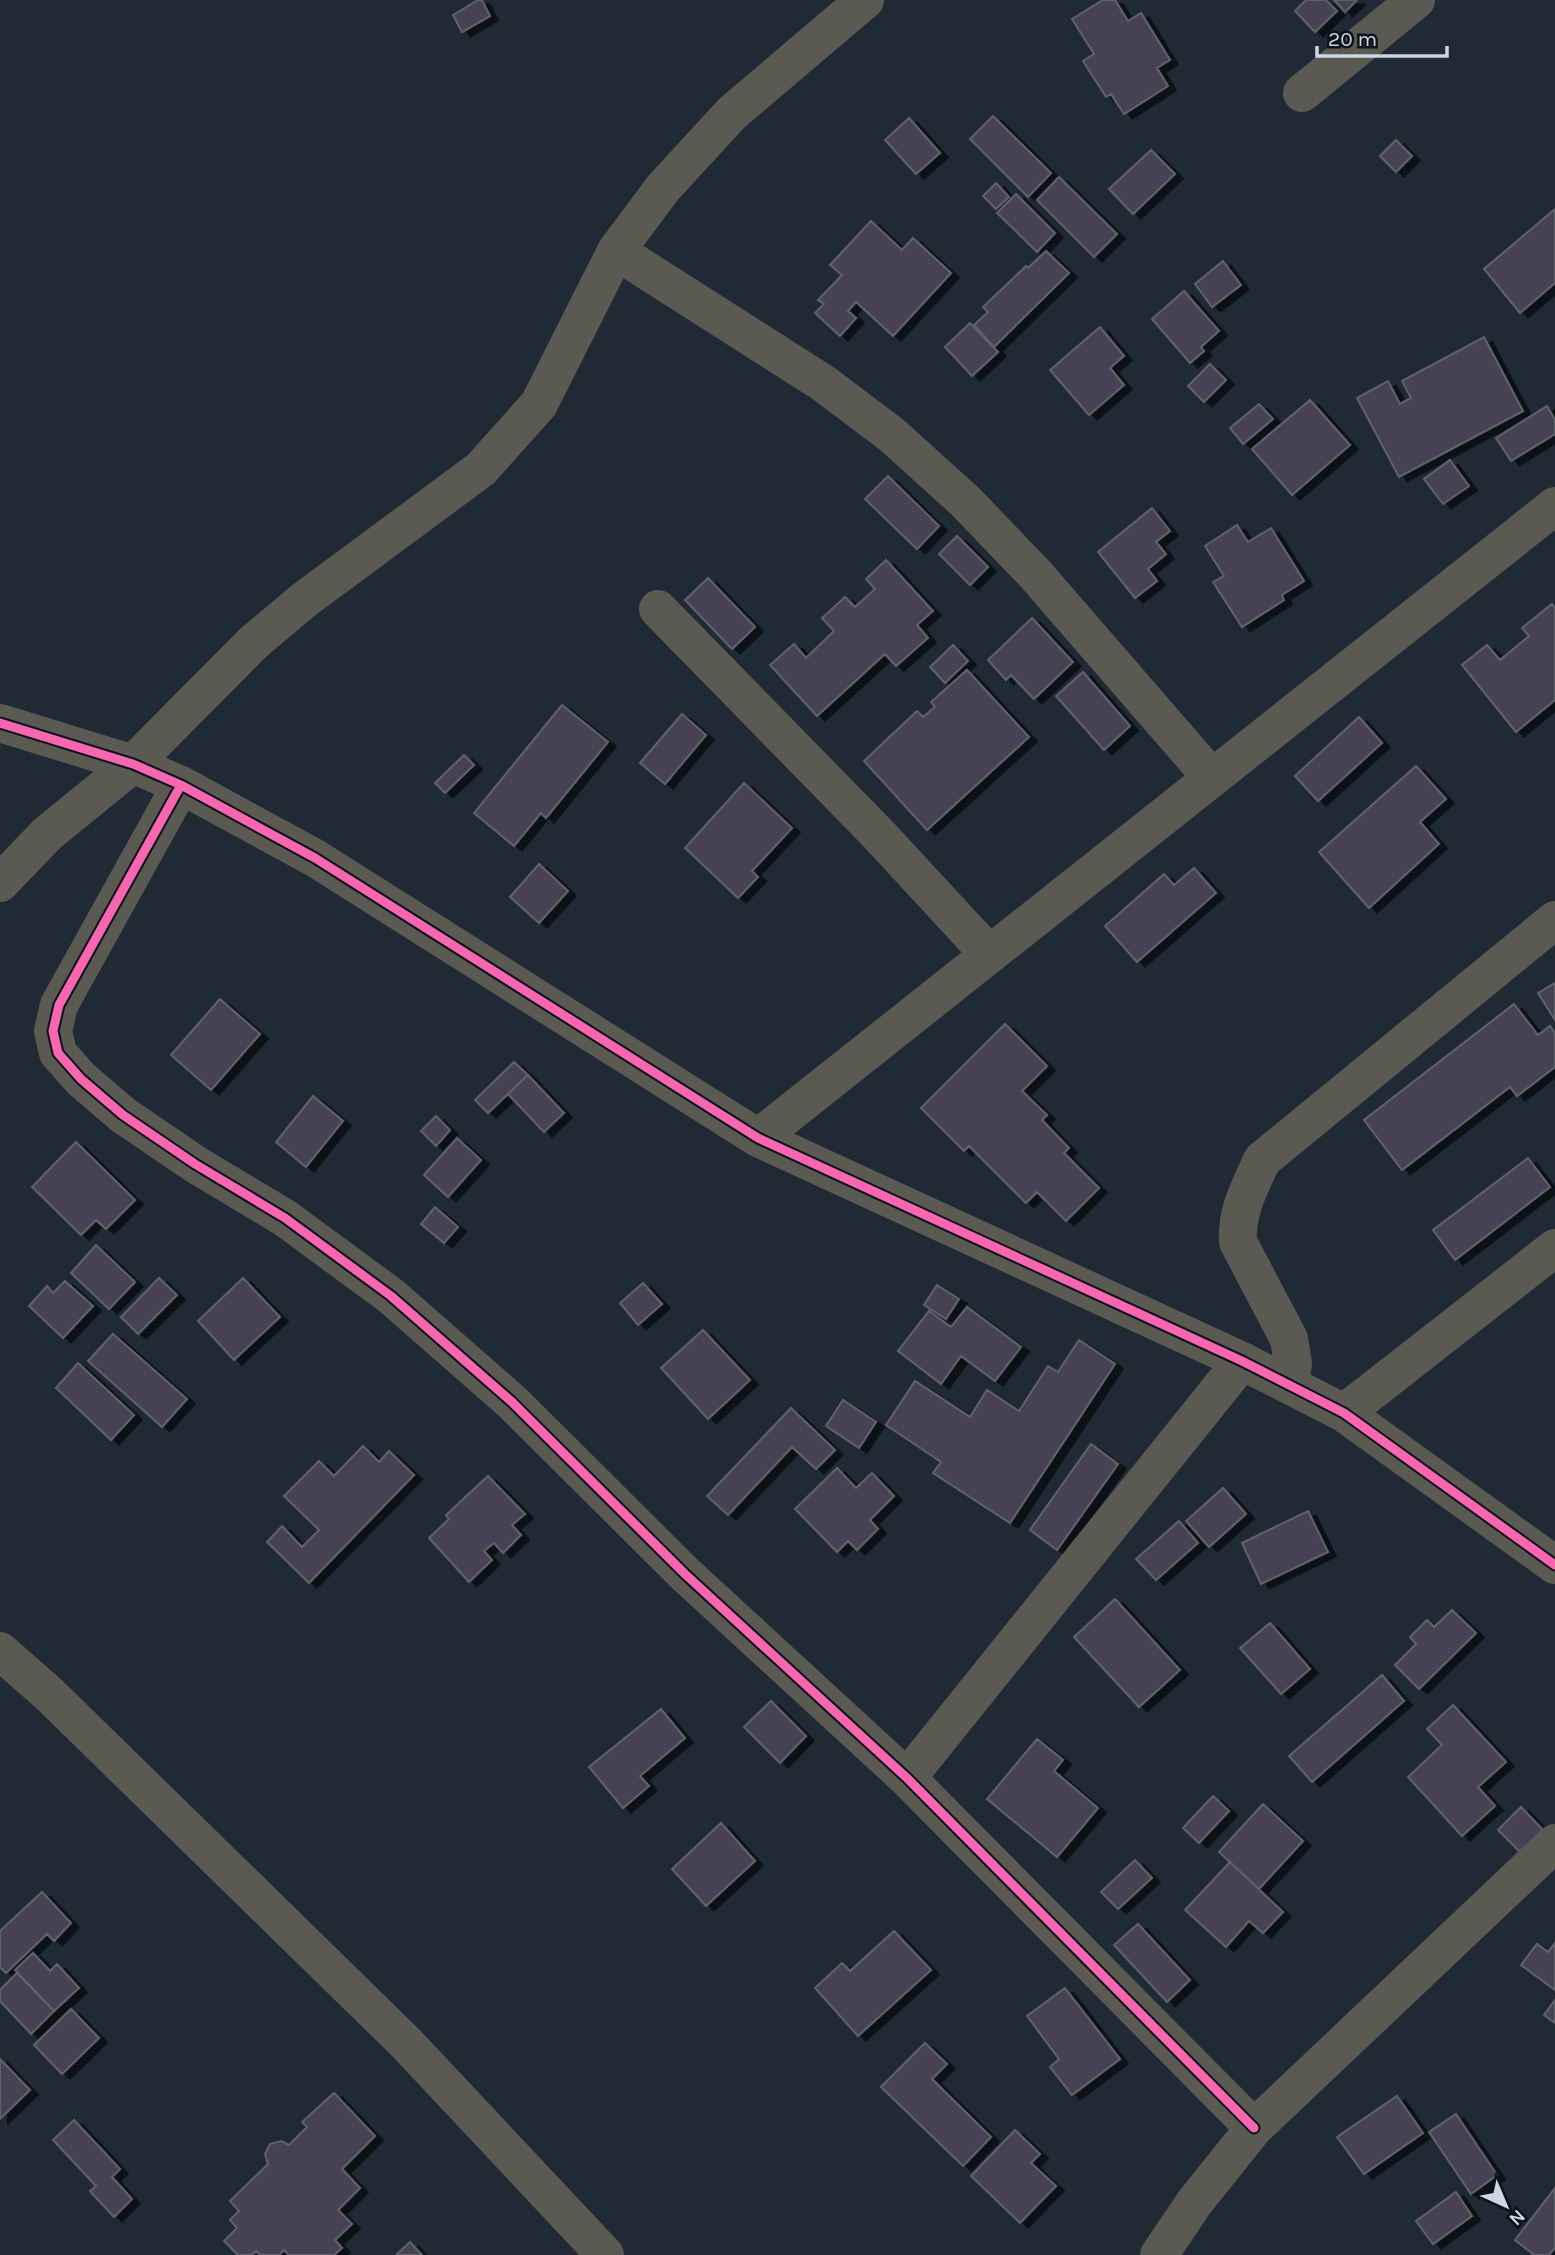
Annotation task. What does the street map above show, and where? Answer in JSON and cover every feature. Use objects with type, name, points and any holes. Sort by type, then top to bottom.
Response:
[{"type":"street","points":[[0,883],[47,834],[133,764],[254,642],[304,600],[481,469],[539,404],[616,251],[663,188],[732,113],[865,0]]},
{"type":"street","points":[[1302,93],[1416,0]]},
{"type":"street","points":[[616,251],[823,383],[892,435],[966,502],[1036,575],[1212,778]]},
{"type":"street","points":[[758,1138],[1555,506]]},
{"type":"street","points":[[658,609],[879,835],[989,954]]},
{"type":"street","points":[[0,723],[133,764],[181,785],[315,858],[758,1138],[1242,1361],[1343,1413],[1555,1565]]},
{"type":"street","points":[[181,785],[60,1005],[53,1031],[58,1053],[81,1079],[123,1115],[195,1164],[285,1218],[391,1296],[512,1402],[685,1574],[907,1778],[1254,2128]]},
{"type":"street","points":[[1290,1385],[1293,1363],[1289,1339],[1238,1242],[1240,1209],[1262,1160],[1555,920]]},
{"type":"street","points":[[1343,1413],[1555,1248]]},
{"type":"street","points":[[907,1778],[1242,1361]]},
{"type":"street","points":[[0,1651],[49,1694],[342,1978],[605,2255]]},
{"type":"street","points":[[1159,2255],[1194,2203],[1254,2128],[1555,1843]]},
{"type":"building","points":[[482,0],[490,16],[462,32],[453,15]]},
{"type":"building","points":[[1103,0],[1115,0],[1128,21],[1141,13],[1170,60],[1157,68],[1168,86],[1124,114],[1111,94],[1106,97],[1083,61],[1094,54],[1072,19]]},
{"type":"building","points":[[1306,0],[1326,0],[1337,11],[1315,32],[1295,11]]},
{"type":"building","points":[[1334,0],[1357,0],[1345,12]]},
{"type":"building","points":[[993,116],[1051,173],[1028,197],[970,139]]},
{"type":"building","points":[[909,118],[940,153],[916,174],[885,140]]},
{"type":"building","points":[[1396,140],[1412,156],[1396,172],[1380,156]]},
{"type":"building","points":[[1151,150],[1175,174],[1133,214],[1109,189]]},
{"type":"building","points":[[1059,177],[1117,234],[1094,257],[1037,200]]},
{"type":"building","points":[[996,183],[1009,197],[996,209],[983,196]]},
{"type":"building","points":[[1016,194],[1055,233],[1037,252],[997,213]]},
{"type":"building","points":[[1555,209],[1555,283],[1520,313],[1484,269]]},
{"type":"building","points":[[871,221],[902,250],[913,238],[951,273],[893,336],[856,302],[848,311],[856,318],[840,336],[815,313],[824,304],[818,300],[842,275],[830,265]]},
{"type":"building","points":[[1046,251],[1069,273],[994,347],[974,325],[988,312],[983,307]]},
{"type":"building","points":[[1223,261],[1241,285],[1212,307],[1195,284]]},
{"type":"building","points":[[1184,291],[1219,331],[1201,347],[1204,351],[1190,363],[1152,319]]},
{"type":"building","points":[[970,323],[998,352],[972,376],[945,347]]},
{"type":"building","points":[[1100,327],[1124,356],[1110,368],[1124,385],[1089,415],[1050,370]]},
{"type":"building","points":[[1484,337],[1523,411],[1399,477],[1357,398],[1388,381],[1400,404],[1411,398],[1402,381]]},
{"type":"building","points":[[1210,364],[1226,380],[1204,402],[1188,386]]},
{"type":"building","points":[[1310,400],[1350,445],[1292,495],[1252,449]]},
{"type":"building","points":[[1259,404],[1273,419],[1243,444],[1230,428]]},
{"type":"building","points":[[1547,406],[1555,420],[1555,434],[1511,461],[1496,438]]},
{"type":"building","points":[[1450,460],[1469,486],[1443,504],[1424,479]]},
{"type":"building","points":[[888,476],[939,526],[917,549],[865,499]]},
{"type":"building","points":[[1152,508],[1170,531],[1156,542],[1166,554],[1148,569],[1157,581],[1135,598],[1098,552]]},
{"type":"building","points":[[1237,525],[1248,542],[1271,528],[1304,581],[1282,595],[1284,600],[1242,627],[1213,582],[1224,576],[1205,546]]},
{"type":"building","points":[[957,536],[988,567],[970,585],[939,554]]},
{"type":"building","points":[[886,560],[933,611],[917,625],[928,638],[896,666],[885,654],[817,716],[770,665],[794,644],[806,658],[834,631],[822,618],[845,597],[855,607],[875,589],[866,579]]},
{"type":"building","points":[[708,578],[755,627],[732,649],[685,600]]},
{"type":"building","points":[[1552,604],[1555,608],[1555,700],[1516,732],[1462,665],[1487,645],[1500,660],[1529,636],[1522,628]]},
{"type":"building","points":[[1032,618],[1073,662],[1034,699],[1011,675],[1006,680],[988,660]]},
{"type":"building","points":[[953,645],[968,661],[945,683],[930,667]]},
{"type":"building","points":[[967,670],[1029,737],[927,830],[864,761],[917,711],[923,717],[935,707],[931,702]]},
{"type":"building","points":[[1083,672],[1130,726],[1104,750],[1056,696]]},
{"type":"building","points":[[562,705],[608,742],[546,818],[541,813],[514,846],[474,813]]},
{"type":"building","points":[[682,714],[706,735],[665,784],[640,763]]},
{"type":"building","points":[[1359,717],[1382,743],[1318,801],[1295,776]]},
{"type":"building","points":[[464,755],[474,765],[445,793],[435,783]]},
{"type":"building","points":[[1416,766],[1446,799],[1420,822],[1439,844],[1369,908],[1319,852]]},
{"type":"building","points":[[744,783],[792,828],[752,871],[758,877],[738,898],[685,848]]},
{"type":"building","points":[[539,864],[568,891],[539,923],[510,897]]},
{"type":"building","points":[[1194,868],[1216,893],[1137,962],[1105,926],[1164,874],[1174,885]]},
{"type":"building","points":[[1555,983],[1555,1020],[1538,993]]},
{"type":"building","points":[[220,999],[260,1034],[211,1090],[171,1055]]},
{"type":"building","points":[[1514,1004],[1538,1035],[1550,1026],[1555,1033],[1555,1067],[1517,1096],[1510,1087],[1402,1170],[1364,1120]]},
{"type":"building","points":[[1005,1024],[1047,1066],[1022,1091],[1047,1115],[1042,1120],[1069,1148],[1064,1153],[1099,1188],[1066,1221],[1037,1192],[1026,1203],[969,1146],[964,1151],[921,1108]]},
{"type":"building","points":[[514,1062],[528,1075],[488,1113],[475,1100]]},
{"type":"building","points":[[528,1075],[564,1113],[544,1132],[508,1094]]},
{"type":"building","points":[[313,1096],[343,1121],[306,1167],[276,1142]]},
{"type":"building","points":[[436,1116],[450,1130],[436,1146],[421,1131]]},
{"type":"building","points":[[457,1138],[481,1160],[448,1197],[424,1175]]},
{"type":"building","points":[[76,1142],[135,1200],[106,1229],[96,1220],[81,1235],[32,1187]]},
{"type":"building","points":[[1528,1158],[1550,1187],[1455,1260],[1433,1230]]},
{"type":"building","points":[[435,1207],[458,1227],[444,1243],[421,1224]]},
{"type":"building","points":[[96,1245],[135,1282],[109,1309],[71,1273]]},
{"type":"building","points":[[159,1278],[177,1295],[138,1334],[121,1317]]},
{"type":"building","points":[[243,1278],[280,1317],[234,1360],[198,1321]]},
{"type":"building","points":[[65,1281],[93,1306],[63,1338],[29,1306],[47,1286],[53,1293]]},
{"type":"building","points":[[643,1283],[662,1304],[638,1325],[620,1303]]},
{"type":"building","points":[[937,1285],[959,1299],[946,1319],[924,1305]]},
{"type":"building","points":[[967,1307],[1021,1347],[995,1381],[961,1356],[941,1384],[898,1351],[929,1311],[951,1327]]},
{"type":"building","points":[[703,1330],[750,1380],[708,1419],[661,1368]]},
{"type":"building","points":[[113,1334],[187,1399],[162,1427],[88,1361]]},
{"type":"building","points":[[1079,1340],[1115,1364],[1010,1523],[933,1473],[941,1462],[886,1425],[915,1381],[970,1417],[987,1390],[1019,1411],[1048,1366],[1058,1372]]},
{"type":"building","points":[[78,1363],[134,1415],[111,1440],[56,1388]]},
{"type":"building","points":[[843,1400],[876,1422],[859,1448],[826,1426]]},
{"type":"building","points":[[791,1408],[835,1450],[816,1469],[792,1447],[728,1515],[707,1496]]},
{"type":"building","points":[[1091,1444],[1118,1464],[1057,1550],[1030,1530]]},
{"type":"building","points":[[363,1446],[379,1462],[389,1451],[414,1475],[309,1583],[267,1542],[282,1526],[302,1547],[319,1530],[284,1496],[319,1461],[334,1476]]},
{"type":"building","points":[[837,1468],[856,1488],[872,1473],[894,1496],[870,1520],[878,1529],[857,1550],[848,1541],[837,1552],[795,1509]]},
{"type":"building","points":[[488,1476],[525,1514],[512,1525],[521,1535],[503,1553],[494,1543],[484,1551],[492,1560],[469,1582],[429,1538],[449,1519],[446,1515]]},
{"type":"building","points":[[1223,1488],[1246,1514],[1209,1547],[1186,1521]]},
{"type":"building","points":[[1308,1511],[1328,1552],[1261,1584],[1242,1543]]},
{"type":"building","points":[[1179,1521],[1198,1543],[1156,1580],[1136,1559]]},
{"type":"building","points":[[1115,1599],[1180,1670],[1139,1707],[1074,1637]]},
{"type":"building","points":[[1452,1610],[1476,1633],[1419,1689],[1395,1665],[1416,1644],[1410,1637],[1427,1620],[1434,1627]]},
{"type":"building","points":[[1270,1623],[1310,1669],[1281,1694],[1240,1648]]},
{"type":"building","points":[[1382,1675],[1404,1701],[1312,1782],[1289,1756]]},
{"type":"building","points":[[771,1701],[806,1736],[780,1763],[744,1727]]},
{"type":"building","points":[[1453,1705],[1506,1762],[1478,1787],[1495,1806],[1462,1836],[1408,1777],[1442,1745],[1427,1729]]},
{"type":"building","points":[[661,1709],[685,1738],[640,1776],[649,1786],[623,1808],[589,1767]]},
{"type":"building","points":[[1037,1739],[1063,1760],[1054,1771],[1098,1808],[1057,1857],[987,1799]]},
{"type":"building","points":[[1213,1796],[1229,1811],[1199,1843],[1183,1828]]},
{"type":"building","points":[[1263,1804],[1303,1841],[1259,1889],[1219,1852]]},
{"type":"building","points":[[1521,1807],[1543,1830],[1520,1852],[1498,1830]]},
{"type":"building","points":[[721,1823],[755,1861],[706,1906],[672,1869]]},
{"type":"building","points":[[1135,1860],[1152,1878],[1118,1909],[1101,1892]]},
{"type":"building","points":[[1230,1862],[1283,1912],[1263,1933],[1249,1921],[1226,1947],[1185,1910]]},
{"type":"building","points":[[42,1892],[71,1923],[54,1941],[47,1934],[6,1973],[0,1967],[0,1931]]},
{"type":"building","points":[[1138,1924],[1190,1980],[1167,2002],[1114,1945]]},
{"type":"building","points":[[894,1931],[931,1970],[858,2036],[815,1988],[842,1963],[850,1971]]},
{"type":"building","points":[[1555,1943],[1555,1990],[1521,1965],[1537,1944],[1548,1952]]},
{"type":"building","points":[[33,1953],[50,1971],[57,1964],[79,1988],[54,2011],[15,1970]]},
{"type":"building","points":[[17,1973],[54,2011],[31,2034],[0,2001],[0,1990]]},
{"type":"building","points":[[1065,1988],[1120,2059],[1072,2095],[1050,2067],[1059,2059],[1027,2016]]},
{"type":"building","points":[[1555,2000],[1555,2023],[1544,2015]]},
{"type":"building","points":[[71,2009],[99,2038],[62,2074],[34,2045]]},
{"type":"building","points":[[925,2043],[947,2064],[932,2079],[991,2137],[963,2166],[881,2087]]},
{"type":"building","points":[[0,2059],[30,2090],[0,2119]]},
{"type":"building","points":[[334,2093],[375,2136],[342,2169],[360,2188],[338,2210],[352,2224],[335,2240],[342,2248],[334,2255],[289,2255],[284,2250],[279,2255],[260,2255],[256,2251],[252,2255],[238,2255],[224,2241],[237,2228],[230,2220],[239,2211],[230,2201],[268,2164],[265,2154],[270,2144],[281,2141],[289,2145],[307,2127],[302,2122]]},
{"type":"building","points":[[1397,2096],[1423,2133],[1364,2174],[1337,2137]]},
{"type":"building","points":[[1456,2114],[1497,2175],[1471,2194],[1429,2132]]},
{"type":"building","points":[[74,2120],[120,2169],[112,2177],[132,2199],[114,2217],[90,2191],[96,2186],[53,2140]]},
{"type":"building","points":[[1015,2130],[1040,2154],[1031,2163],[1056,2186],[1020,2223],[971,2176]]},
{"type":"building","points":[[1555,2188],[1555,2248],[1549,2255],[1534,2255],[1515,2240]]},
{"type":"building","points":[[1456,2192],[1472,2216],[1433,2244],[1416,2221]]},
{"type":"building","points":[[410,2242],[422,2255],[396,2255]]},
{"type":"cycle path","points":[[0,723],[133,764],[181,785],[315,858],[758,1138],[1242,1361],[1344,1413],[1555,1565]]},
{"type":"cycle path","points":[[181,785],[59,1005],[53,1031],[58,1053],[81,1079],[123,1115],[195,1164],[285,1218],[391,1296],[512,1402],[685,1574],[907,1778],[1254,2128]]}]
